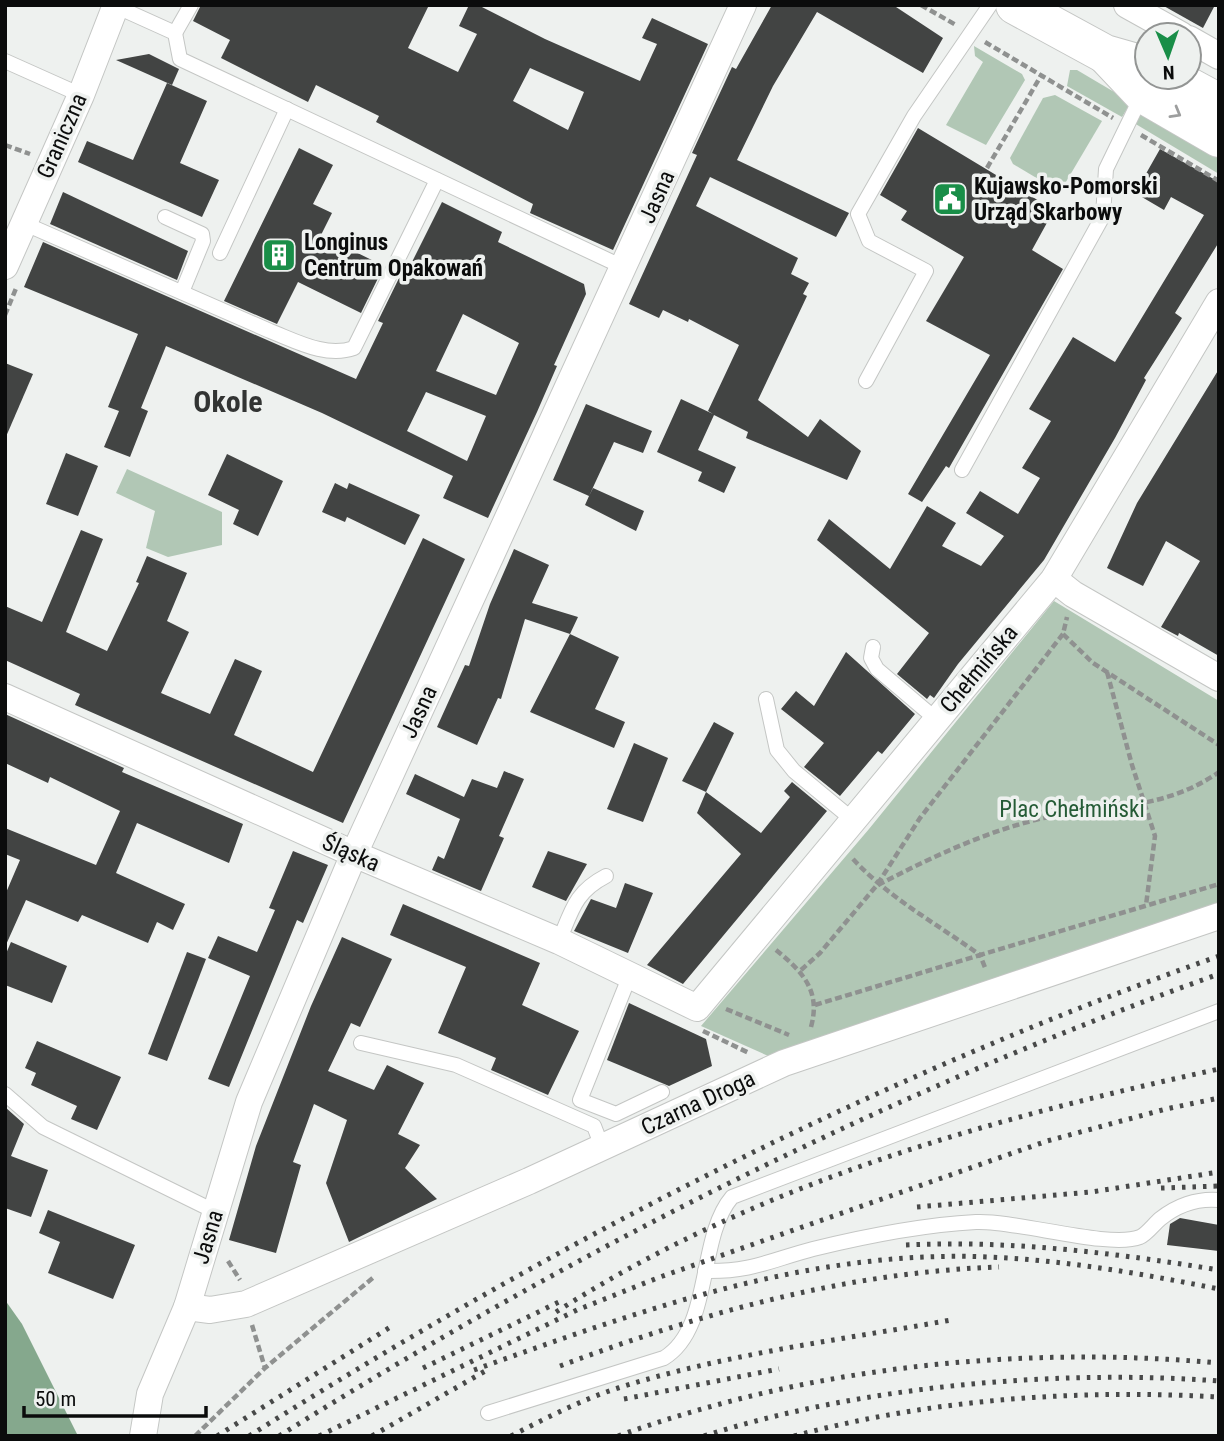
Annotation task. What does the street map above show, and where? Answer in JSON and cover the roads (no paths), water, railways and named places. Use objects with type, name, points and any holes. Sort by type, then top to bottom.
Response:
[{"type":"main road","points":[[1015,5],[1133,68]]},
{"type":"main road","points":[[1167,91],[1219,138]]},
{"type":"main road","points":[[1186,91],[1219,103]]},
{"type":"street","name":"Jasna","points":[[143,1436],[150,1394],[187,1307],[249,1102],[354,854],[625,268],[743,5]]},
{"type":"street","points":[[1127,5],[1156,21]]},
{"type":"street","name":"Graniczna","points":[[5,266],[81,95],[115,6]]},
{"type":"street","points":[[1203,47],[1219,56]]},
{"type":"street","name":"Chełmińska","points":[[707,1020],[836,841],[1054,579],[1219,302]]},
{"type":"street","points":[[1054,579],[1073,594],[1219,678]]},
{"type":"street","name":"Śląska","points":[[5,697],[354,854],[559,941],[630,975],[707,1020]]},
{"type":"street","name":"Czarna Droga","points":[[187,1307],[211,1310],[244,1293],[602,1147],[806,1047],[994,990],[1219,916]]},
{"type":"lane","points":[[191,5],[175,33],[180,59],[625,268]]},
{"type":"lane","points":[[866,381],[926,271],[869,241],[858,214],[914,116],[990,5]]},
{"type":"lane","points":[[115,6],[175,33]]},
{"type":"lane","points":[[5,61],[81,95]]},
{"type":"lane","points":[[962,470],[1103,216],[1106,169],[1148,91]]},
{"type":"lane","points":[[220,253],[287,109]]},
{"type":"lane","points":[[23,223],[310,346],[341,353],[354,348],[437,180]]},
{"type":"lane","points":[[166,218],[202,234],[203,241],[182,292]]},
{"type":"lane","points":[[873,648],[871,658],[877,669],[937,720]]},
{"type":"lane","points":[[766,699],[777,750],[794,771],[853,820]]},
{"type":"lane","points":[[559,941],[579,894],[588,885],[606,876]]},
{"type":"lane","points":[[630,975],[580,1100],[616,1114],[662,1092]]},
{"type":"lane","points":[[488,1413],[664,1358],[678,1349],[700,1294],[721,1209],[732,1197],[1219,1011]]},
{"type":"lane","points":[[361,1043],[456,1065],[594,1126],[602,1147]]},
{"type":"lane","points":[[5,1094],[43,1128],[216,1212]]},
{"type":"lane","points":[[705,1271],[730,1272],[768,1265],[811,1250],[902,1230],[978,1222],[1106,1239],[1140,1237],[1161,1218],[1185,1203],[1219,1200]]},
{"type":"railway","points":[[249,1436],[483,1296],[601,1230],[720,1169],[841,1110],[964,1055],[1219,956]]},
{"type":"railway","points":[[279,1436],[505,1302],[736,1179],[974,1070],[1095,1020],[1219,974]]},
{"type":"railway","points":[[556,1312],[633,1267],[712,1227],[793,1192],[876,1161],[1046,1110],[1219,1069]]},
{"type":"railway","points":[[319,1436],[577,1310],[660,1277],[1047,1141],[1166,1109],[1219,1098]]},
{"type":"railway","points":[[917,1207],[1091,1192],[1219,1172]]},
{"type":"railway","points":[[1161,1188],[1219,1186]]},
{"type":"railway","points":[[906,1245],[985,1244],[1063,1249],[1219,1270]]},
{"type":"railway","points":[[474,1370],[598,1326],[726,1288],[856,1263],[922,1257],[988,1257],[1046,1261],[1104,1268],[1219,1289]]},
{"type":"railway","points":[[560,1366],[667,1329],[776,1298],[887,1277],[999,1267]]},
{"type":"railway","points":[[423,1368],[563,1300]]},
{"type":"railway","points":[[511,1436],[591,1398],[658,1376],[783,1349],[951,1320]]},
{"type":"railway","points":[[217,1436],[392,1326]]},
{"type":"railway","points":[[618,1436],[690,1412],[764,1393],[914,1367],[1066,1357],[1219,1363]]},
{"type":"railway","points":[[624,1399],[779,1369]]},
{"type":"railway","points":[[372,1436],[487,1370]]},
{"type":"railway","points":[[704,1436],[828,1405],[959,1385],[1091,1378],[1219,1381]]},
{"type":"railway","points":[[794,1436],[899,1413],[1005,1400],[1112,1395],[1219,1397]]},
{"type":"place","name":"Kujawsko-Pomorski Urząd Skarbowy","points":[[950,199]]},
{"type":"place","name":"Longinus Centrum Opakowań","points":[[279,255]]},
{"type":"district","name":"Okole","points":[[228,401]]},
{"type":"park label","name":"Plac Chełmiński","points":[[1072,809]]}]
